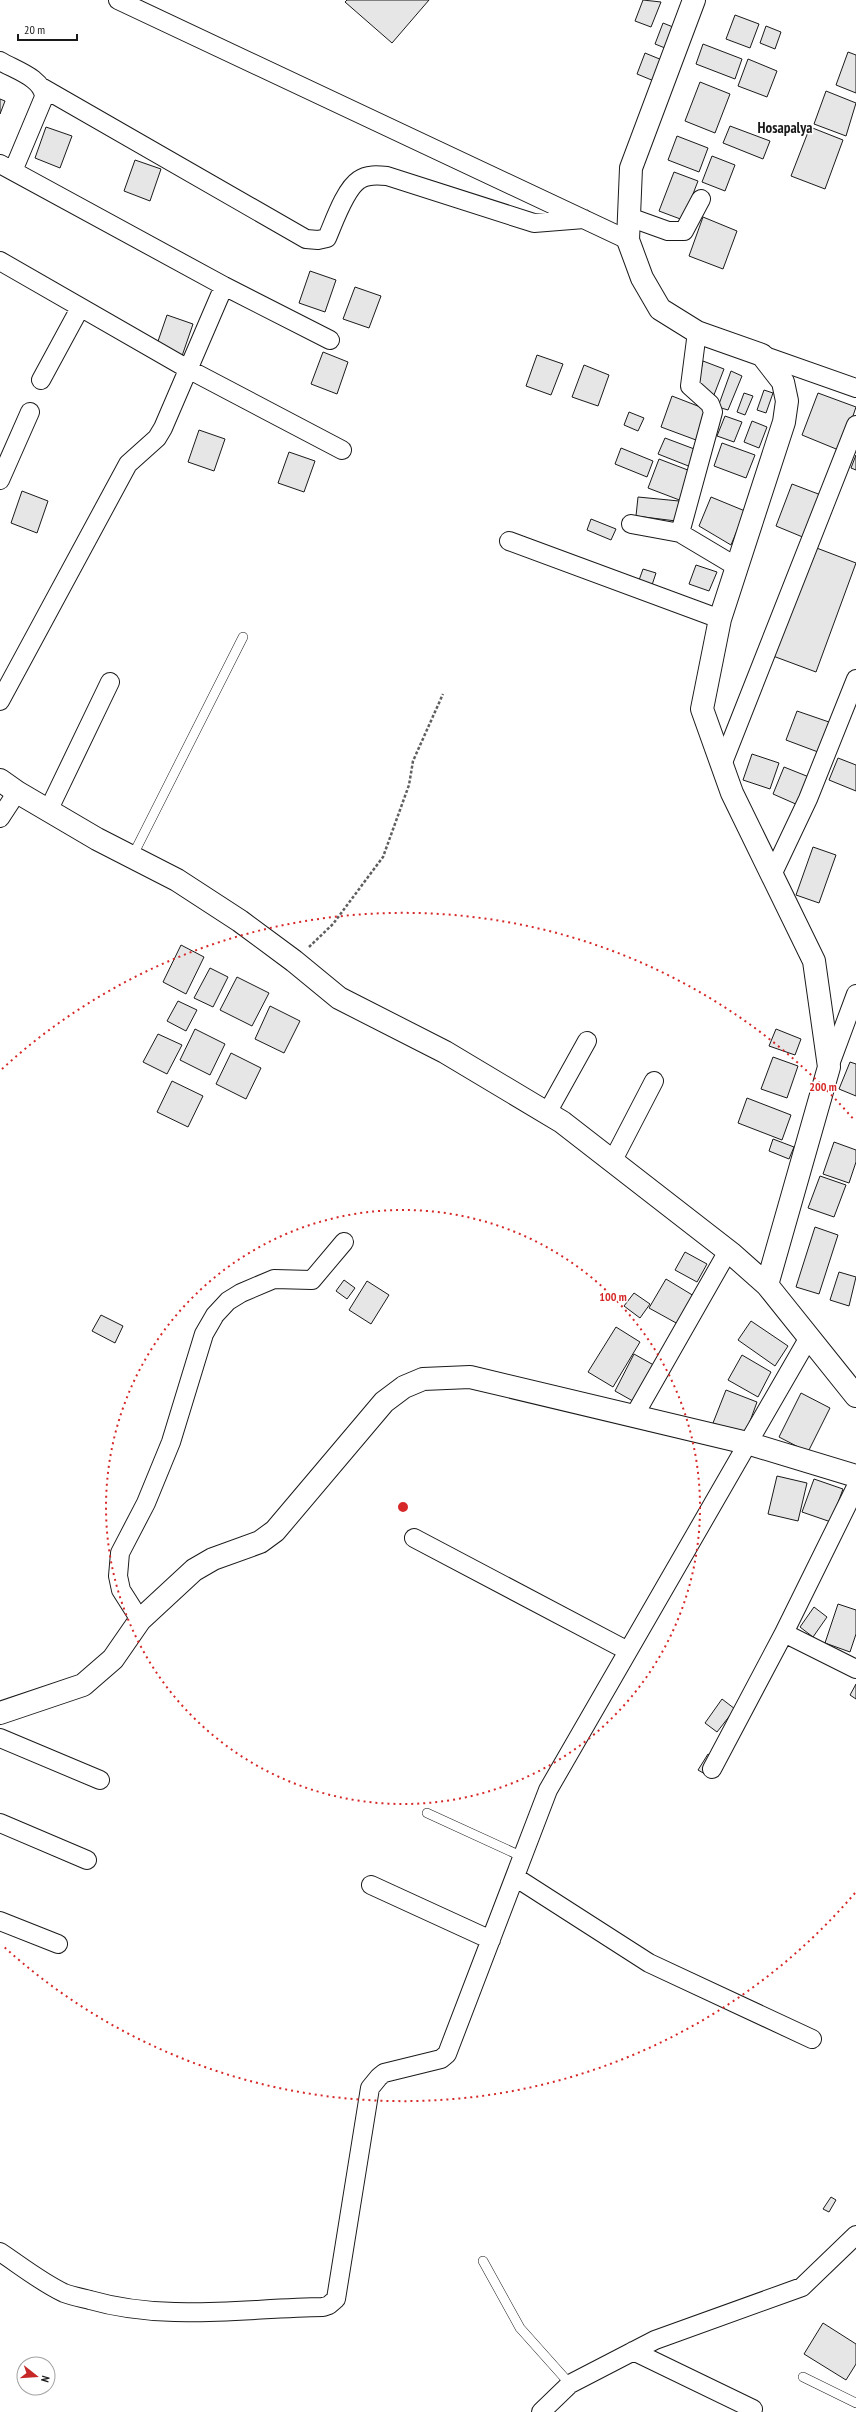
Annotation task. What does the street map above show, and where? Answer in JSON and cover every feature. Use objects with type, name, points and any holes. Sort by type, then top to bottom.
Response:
[{"type":"street","points":[[118,0],[628,240]]},
{"type":"street","points":[[694,0],[631,168],[628,240],[642,278],[660,309],[697,332],[856,388]]},
{"type":"street","points":[[0,61],[38,83],[43,88],[306,239],[318,240],[327,238],[347,195],[359,180],[372,175],[387,176],[534,223],[584,219]]},
{"type":"street","points":[[43,88],[44,96],[6,167],[224,286],[330,340]]},
{"type":"street","points":[[629,217],[668,231],[684,231],[701,199]]},
{"type":"street","points":[[0,261],[188,369],[342,450]]},
{"type":"street","points":[[0,701],[128,464],[157,438],[163,428],[224,286]]},
{"type":"street","points":[[41,380],[80,308]]},
{"type":"street","points":[[680,533],[713,412],[710,404],[690,386],[697,332]]},
{"type":"street","points":[[762,355],[783,382],[787,401],[784,422],[720,619],[702,709],[732,793],[814,961],[830,1067]]},
{"type":"street","points":[[0,480],[30,412]]},
{"type":"street","points":[[722,765],[856,425]]},
{"type":"street","points":[[631,524],[680,533],[737,567]]},
{"type":"street","points":[[509,541],[720,619]]},
{"type":"street","points":[[772,875],[811,794],[856,679]]},
{"type":"street","points":[[48,811],[110,682]]},
{"type":"street","points":[[0,818],[8,786],[48,811],[177,880],[240,921],[294,961],[339,998],[445,1052],[562,1122],[728,1251],[767,1285],[808,1339],[856,1396]]},
{"type":"street","points":[[767,1285],[830,1067],[856,994]]},
{"type":"street","points":[[547,1113],[587,1041]]},
{"type":"street","points":[[612,1162],[654,1081]]},
{"type":"street","points":[[140,1620],[121,1590],[118,1576],[120,1553],[146,1503],[171,1442],[204,1334],[215,1315],[228,1301],[259,1284],[274,1279],[312,1280],[344,1242]]},
{"type":"street","points":[[634,1416],[728,1251]]},
{"type":"street","points":[[0,2252],[36,2278],[65,2293],[126,2308],[154,2312],[196,2312],[329,2306],[336,2299],[339,2290],[370,2088],[384,2073],[441,2059],[447,2054],[548,1790],[808,1339]]},
{"type":"street","points":[[0,1713],[83,1685],[113,1659],[140,1620],[194,1570],[213,1559],[260,1542],[275,1531],[384,1402],[404,1387],[423,1379],[470,1378],[747,1443],[856,1476]]},
{"type":"street","points":[[712,1769],[784,1633],[856,1487]]},
{"type":"street","points":[[414,1538],[628,1651]]},
{"type":"street","points":[[784,1633],[856,1669]]},
{"type":"street","points":[[0,1738],[100,1780]]},
{"type":"street","points":[[0,1823],[87,1860]]},
{"type":"street","points":[[515,1877],[649,1964],[812,2039]]},
{"type":"street","points":[[371,1885],[491,1940]]},
{"type":"street","points":[[0,1921],[58,1944]]},
{"type":"street","points":[[541,2412],[570,2384],[632,2351],[655,2340],[802,2287],[856,2235]]},
{"type":"street","points":[[632,2351],[753,2409]]},
{"type":"lane","points":[[132,857],[243,636]]},
{"type":"lane","points":[[427,1813],[522,1857]]},
{"type":"lane","points":[[483,2261],[520,2328],[570,2384]]},
{"type":"lane","points":[[803,2377],[856,2403]]},
{"type":"path","points":[[294,961],[333,924],[382,857],[409,785],[413,761],[443,694]]},
{"type":"building","points":[[347,0],[429,0],[392,43],[345,2]]},
{"type":"building","points":[[643,0],[661,2],[651,27],[635,21]]},
{"type":"building","points":[[735,15],[759,24],[750,48],[726,39]]},
{"type":"building","points":[[663,23],[673,27],[665,48],[655,44]]},
{"type":"building","points":[[766,26],[781,32],[775,49],[760,43]]},
{"type":"building","points":[[703,44],[742,59],[735,79],[696,64]]},
{"type":"building","points":[[848,52],[856,55],[856,93],[836,85]]},
{"type":"building","points":[[645,53],[662,60],[654,81],[637,74]]},
{"type":"building","points":[[748,59],[777,71],[767,97],[738,86]]},
{"type":"building","points":[[700,82],[730,94],[715,133],[685,121]]},
{"type":"building","points":[[826,91],[856,103],[846,136],[814,124]]},
{"type":"building","points":[[0,99],[5,101],[0,114]]},
{"type":"building","points":[[730,126],[770,141],[763,159],[723,143]]},
{"type":"building","points":[[46,127],[72,136],[60,168],[35,158]]},
{"type":"building","points":[[810,127],[843,140],[825,189],[791,176]]},
{"type":"building","points":[[677,136],[708,148],[699,172],[668,160]]},
{"type":"building","points":[[712,156],[735,165],[725,191],[702,182]]},
{"type":"building","points":[[135,160],[161,169],[150,201],[124,191]]},
{"type":"building","points":[[674,172],[698,181],[683,220],[659,211]]},
{"type":"building","points":[[703,217],[737,231],[723,269],[689,256]]},
{"type":"building","points":[[310,271],[336,280],[325,312],[299,303]]},
{"type":"building","points":[[355,287],[381,296],[369,328],[343,319]]},
{"type":"building","points":[[167,315],[193,324],[182,356],[156,347]]},
{"type":"building","points":[[323,352],[348,362],[337,394],[311,384]]},
{"type":"building","points":[[537,355],[563,364],[551,395],[526,386]]},
{"type":"building","points":[[703,361],[724,369],[712,400],[697,385]]},
{"type":"building","points":[[584,365],[609,375],[598,406],[572,397]]},
{"type":"building","points":[[731,371],[742,376],[728,410],[718,407]]},
{"type":"building","points":[[764,390],[773,393],[766,413],[757,410]]},
{"type":"building","points":[[744,393],[753,396],[745,415],[737,412]]},
{"type":"building","points":[[818,393],[856,407],[841,451],[802,435]]},
{"type":"building","points":[[672,396],[708,410],[696,440],[661,427]]},
{"type":"building","points":[[629,412],[644,418],[638,431],[624,425]]},
{"type":"building","points":[[725,416],[742,422],[734,442],[717,436]]},
{"type":"building","points":[[752,421],[767,427],[759,448],[744,442]]},
{"type":"building","points":[[199,430],[225,439],[214,471],[188,462]]},
{"type":"building","points":[[665,438],[697,450],[691,467],[658,454]]},
{"type":"building","points":[[722,443],[755,455],[746,478],[714,466]]},
{"type":"building","points":[[621,448],[653,461],[647,477],[615,464]]},
{"type":"building","points":[[289,452],[315,461],[304,492],[278,483]]},
{"type":"building","points":[[856,455],[856,470],[851,468]]},
{"type":"building","points":[[659,459],[693,472],[682,501],[648,488]]},
{"type":"building","points":[[792,484],[821,495],[805,538],[776,526]]},
{"type":"building","points":[[22,491],[48,501],[37,533],[11,523]]},
{"type":"building","points":[[638,497],[679,501],[676,521],[636,516]]},
{"type":"building","points":[[711,497],[745,511],[731,545],[699,526]]},
{"type":"building","points":[[591,519],[616,529],[611,540],[587,530]]},
{"type":"building","points":[[814,547],[856,563],[816,672],[773,656]]},
{"type":"building","points":[[696,565],[717,572],[709,591],[689,584]]},
{"type":"building","points":[[643,569],[656,573],[651,588],[638,583]]},
{"type":"building","points":[[797,711],[829,722],[818,752],[786,740]]},
{"type":"building","points":[[752,754],[779,763],[770,789],[743,780]]},
{"type":"building","points":[[838,758],[856,765],[856,791],[829,780]]},
{"type":"building","points":[[784,767],[809,777],[798,805],[773,794]]},
{"type":"building","points":[[813,847],[836,855],[819,903],[796,895]]},
{"type":"building","points":[[181,945],[204,957],[186,994],[163,982]]},
{"type":"building","points":[[210,968],[228,977],[213,1007],[194,998]]},
{"type":"building","points":[[237,977],[269,993],[252,1026],[220,1010]]},
{"type":"building","points":[[178,1001],[197,1010],[186,1031],[167,1021]]},
{"type":"building","points":[[270,1006],[300,1021],[284,1053],[255,1039]]},
{"type":"building","points":[[195,1029],[225,1044],[210,1075],[180,1060]]},
{"type":"building","points":[[776,1029],[801,1039],[795,1055],[769,1046]]},
{"type":"building","points":[[158,1034],[182,1045],[167,1074],[143,1062]]},
{"type":"building","points":[[231,1053],[261,1068],[246,1099],[216,1084]]},
{"type":"building","points":[[773,1057],[798,1066],[787,1098],[761,1089]]},
{"type":"building","points":[[850,1062],[856,1064],[856,1096],[839,1089]]},
{"type":"building","points":[[172,1081],[203,1096],[188,1127],[157,1112]]},
{"type":"building","points":[[747,1098],[791,1115],[782,1140],[738,1123]]},
{"type":"building","points":[[773,1139],[794,1147],[789,1159],[769,1151]]},
{"type":"building","points":[[834,1142],[856,1150],[856,1162],[849,1183],[823,1174]]},
{"type":"building","points":[[820,1176],[846,1185],[834,1217],[808,1208]]},
{"type":"building","points":[[815,1227],[838,1235],[819,1294],[796,1287]]},
{"type":"building","points":[[685,1252],[707,1264],[697,1282],[675,1270]]},
{"type":"building","points":[[839,1272],[856,1277],[849,1306],[830,1300]]},
{"type":"building","points":[[666,1279],[694,1296],[678,1324],[649,1308]]},
{"type":"building","points":[[344,1280],[355,1288],[347,1299],[336,1291]]},
{"type":"building","points":[[367,1281],[389,1295],[371,1324],[349,1310]]},
{"type":"building","points":[[634,1293],[650,1304],[640,1318],[624,1306]]},
{"type":"building","points":[[101,1315],[123,1326],[115,1343],[92,1331]]},
{"type":"building","points":[[751,1321],[788,1346],[775,1366],[738,1340]]},
{"type":"building","points":[[616,1327],[640,1342],[613,1387],[588,1372]]},
{"type":"building","points":[[634,1354],[659,1368],[640,1405],[615,1391]]},
{"type":"building","points":[[742,1355],[771,1372],[758,1397],[728,1380]]},
{"type":"building","points":[[726,1390],[757,1402],[745,1435],[713,1423]]},
{"type":"building","points":[[801,1393],[830,1408],[808,1452],[779,1437]]},
{"type":"building","points":[[777,1476],[807,1483],[798,1521],[768,1514]]},
{"type":"building","points":[[814,1479],[843,1489],[831,1522],[802,1512]]},
{"type":"building","points":[[838,1604],[856,1610],[856,1634],[850,1652],[825,1643]]},
{"type":"building","points":[[814,1607],[827,1617],[813,1637],[800,1627]]},
{"type":"building","points":[[856,1684],[856,1699],[850,1695]]},
{"type":"building","points":[[722,1699],[735,1709],[717,1732],[705,1723]]},
{"type":"building","points":[[708,1754],[714,1758],[705,1774],[698,1770]]},
{"type":"building","points":[[831,2197],[836,2200],[829,2212],[823,2209]]},
{"type":"building","points":[[823,2323],[856,2344],[856,2364],[846,2380],[804,2354]]},
{"type":"district","name":"Hosapalya","points":[[785,128]]}]
